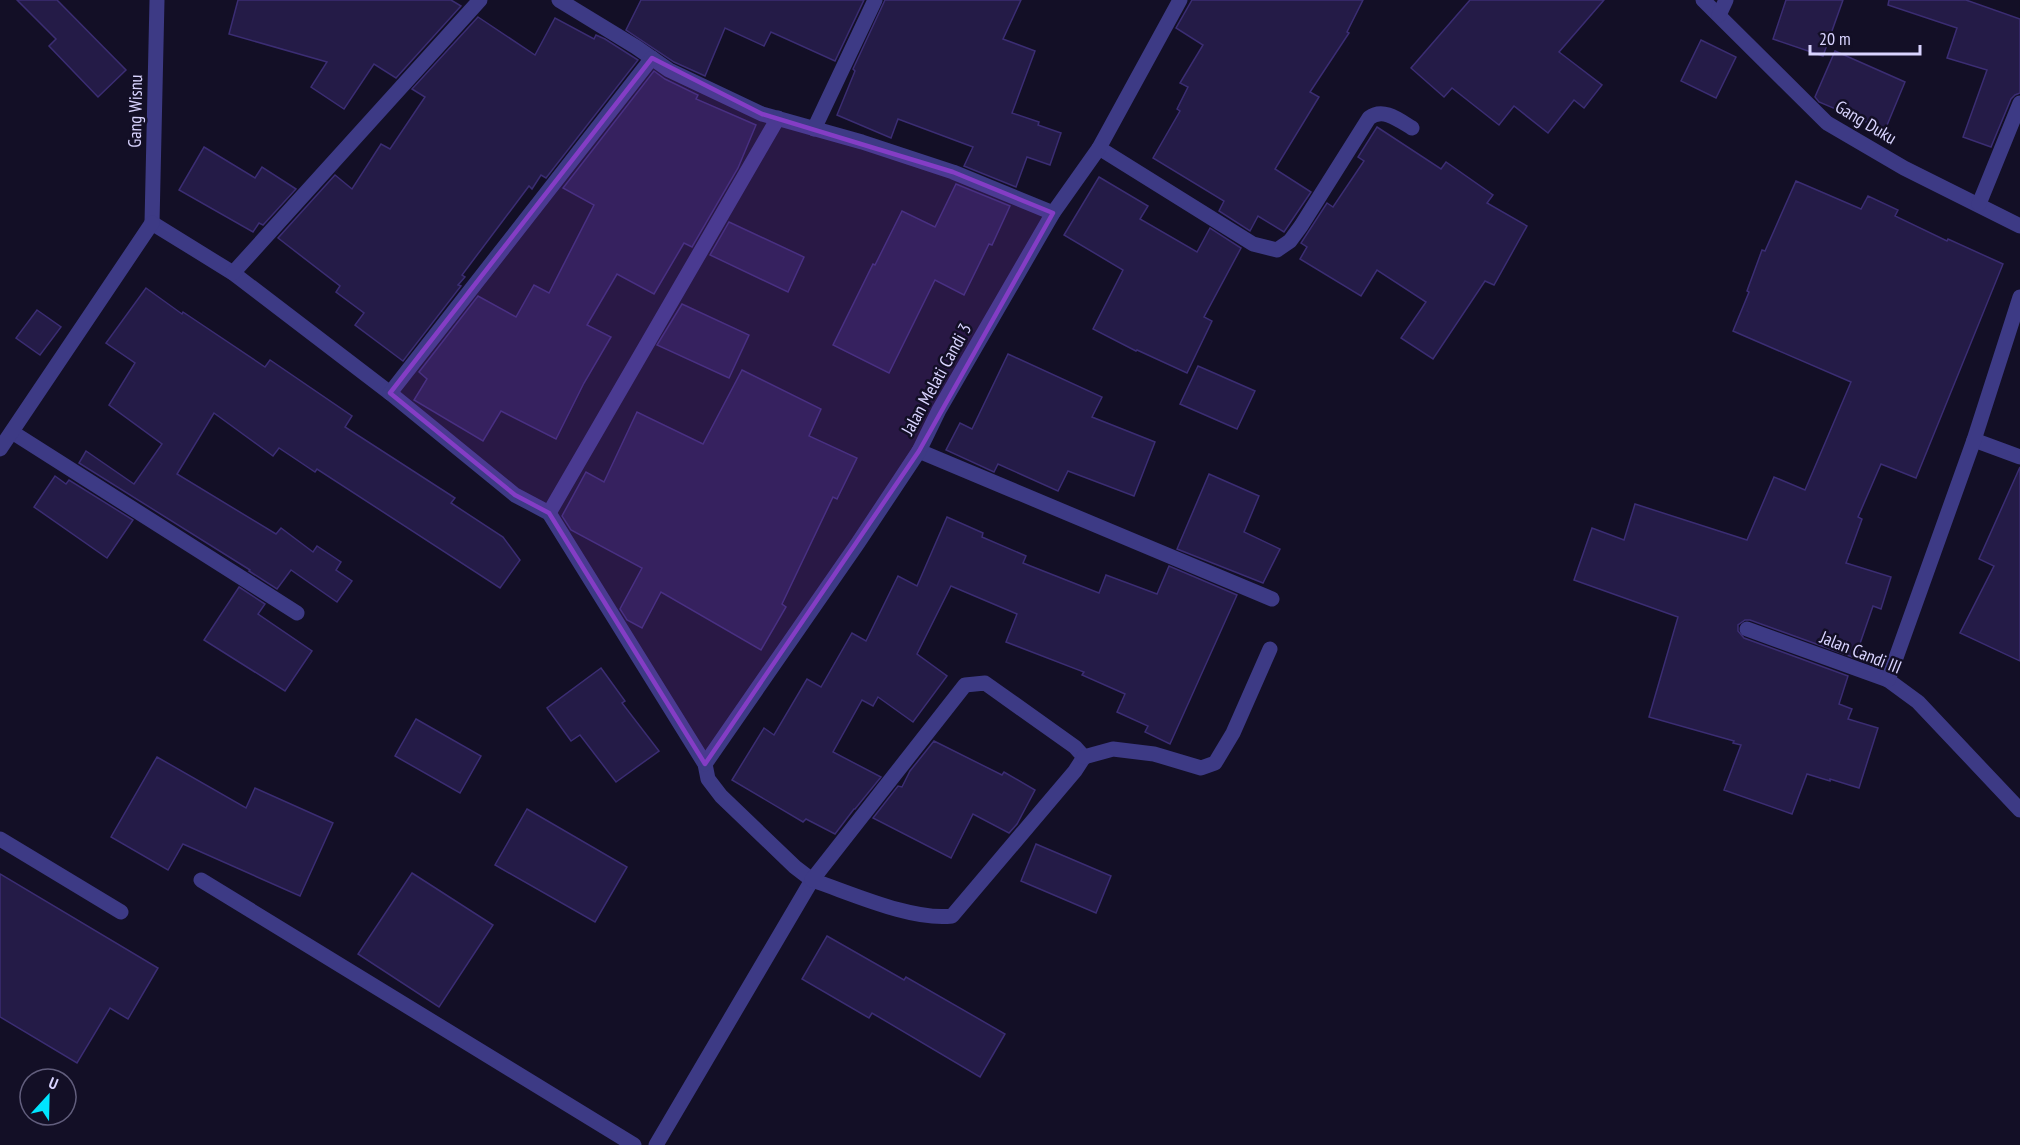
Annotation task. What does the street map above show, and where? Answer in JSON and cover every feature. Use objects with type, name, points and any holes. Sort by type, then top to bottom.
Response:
[{"type":"street","name":"Gang Wisnu","points":[[152,223],[157,0]]},
{"type":"street","points":[[233,273],[480,0]]},
{"type":"street","points":[[559,0],[669,70],[762,114],[862,142],[953,172],[1053,213]]},
{"type":"street","points":[[814,129],[875,0]]},
{"type":"street","name":"Jalan Melati Candi 3","points":[[705,764],[919,451],[939,410],[1053,213],[1099,148],[1180,0]]},
{"type":"street","name":"Gang Duku","points":[[1703,0],[1827,123],[1904,168],[2020,226]]},
{"type":"street","points":[[1719,15],[1726,0]]},
{"type":"street","points":[[390,393],[652,58]]},
{"type":"street","points":[[1979,204],[2020,103]]},
{"type":"street","points":[[1099,148],[1253,244],[1277,250],[1290,241],[1301,226],[1374,114],[1384,113],[1412,128]]},
{"type":"street","points":[[549,513],[778,118]]},
{"type":"street","points":[[0,450],[152,223],[233,273],[390,393],[515,495],[549,513],[705,764],[708,779],[721,796],[795,867],[812,880],[909,912],[936,918],[952,916],[1075,771],[1084,757],[1113,749],[1154,754],[1201,768],[1215,764],[1233,733],[1270,650]]},
{"type":"street","points":[[1888,680],[1974,440],[2020,297]]},
{"type":"street","points":[[12,432],[297,613]]},
{"type":"street","points":[[1974,440],[2020,457]]},
{"type":"street","points":[[919,451],[1272,599]]},
{"type":"street","name":"Jalan Candi III","points":[[1747,629],[1888,680],[1918,702],[2020,810]]},
{"type":"street","points":[[656,1145],[812,880],[965,685],[985,683],[1075,747],[1084,757]]},
{"type":"street","points":[[0,839],[121,912]]},
{"type":"street","points":[[201,880],[634,1145]]},
{"type":"highlighted area","points":[[652,58],[762,114],[953,172],[1053,213],[919,451],[705,764],[549,513],[515,495],[390,393]]},
{"type":"building","points":[[17,0],[57,0],[126,70],[98,97],[49,46],[56,39]]},
{"type":"building","points":[[238,0],[451,0],[461,6],[396,78],[374,64],[344,109],[311,87],[327,62],[229,34]]},
{"type":"building","points":[[641,0],[864,0],[835,61],[771,32],[764,46],[725,28],[705,76],[674,62],[626,30]]},
{"type":"building","points":[[885,0],[1021,0],[1003,39],[1035,51],[1012,113],[1039,122],[1038,125],[1061,133],[1050,165],[1027,157],[1016,187],[964,166],[973,147],[898,119],[891,138],[837,115],[855,71],[853,69]]},
{"type":"building","points":[[1192,0],[1363,0],[1347,32],[1349,33],[1310,92],[1319,97],[1275,169],[1311,192],[1284,232],[1258,216],[1250,231],[1219,211],[1224,201],[1153,158],[1180,111],[1177,109],[1188,87],[1180,83],[1203,45],[1176,28]]},
{"type":"building","points":[[1470,0],[1604,0],[1559,52],[1602,85],[1584,108],[1574,100],[1548,133],[1514,106],[1499,125],[1452,88],[1444,97],[1411,68]]},
{"type":"building","points":[[1786,0],[1843,0],[1823,56],[1773,39]]},
{"type":"building","points":[[1889,0],[1966,0],[2020,19],[2020,93],[2011,99],[1991,147],[1963,137],[1987,70],[1947,58],[1957,28],[1888,5]]},
{"type":"building","points":[[478,17],[535,55],[555,18],[594,39],[596,35],[605,39],[638,60],[546,178],[541,175],[532,189],[529,186],[462,275],[465,277],[458,285],[461,286],[403,361],[355,325],[364,313],[336,292],[340,286],[278,238],[335,175],[352,189],[381,144],[390,149],[425,97],[412,89]]},
{"type":"building","points":[[1701,40],[1736,57],[1716,98],[1681,81]]},
{"type":"building","points":[[1835,51],[1905,82],[1885,130],[1819,102],[1815,97]]},
{"type":"building","points":[[654,71],[698,95],[696,99],[756,125],[738,168],[692,247],[684,243],[654,294],[617,274],[587,325],[611,337],[584,383],[556,439],[501,411],[483,441],[414,400],[427,379],[419,372],[478,296],[516,317],[534,285],[549,293],[594,205],[563,188]]},
{"type":"building","points":[[1377,127],[1441,169],[1446,162],[1493,195],[1487,203],[1527,226],[1494,285],[1485,281],[1433,359],[1401,338],[1426,302],[1377,270],[1361,296],[1300,259],[1307,247],[1301,243],[1327,203],[1333,207],[1364,161],[1358,157]]},
{"type":"building","points":[[204,147],[255,178],[262,167],[296,189],[263,225],[259,223],[253,232],[179,190]]},
{"type":"building","points":[[1099,177],[1148,206],[1140,219],[1197,252],[1210,228],[1241,248],[1204,317],[1212,321],[1187,373],[1093,329],[1123,270],[1064,235]]},
{"type":"building","points":[[1796,181],[1861,209],[1868,196],[1898,210],[1895,216],[2003,264],[1916,478],[1881,464],[1858,517],[1862,519],[1846,563],[1891,577],[1881,609],[1873,606],[1855,658],[1750,620],[1745,620],[1738,625],[1738,631],[1744,638],[1848,676],[1839,704],[1852,709],[1848,719],[1878,728],[1859,788],[1807,774],[1792,814],[1724,790],[1741,745],[1649,717],[1678,617],[1574,580],[1592,528],[1624,540],[1635,504],[1747,540],[1774,477],[1805,490],[1851,382],[1733,331],[1749,292],[1747,291],[1762,250],[1765,251]]},
{"type":"building","points":[[956,184],[1010,206],[992,245],[989,244],[964,295],[935,280],[889,373],[833,345],[902,211],[935,227]]},
{"type":"building","points":[[729,222],[804,257],[788,292],[710,255]]},
{"type":"building","points":[[146,288],[265,367],[270,360],[352,416],[345,427],[455,498],[451,503],[503,537],[520,560],[500,588],[317,469],[315,472],[279,448],[273,456],[214,413],[177,474],[276,534],[281,528],[313,552],[317,546],[341,562],[336,570],[352,581],[337,602],[291,570],[277,589],[79,463],[86,451],[134,484],[162,444],[109,405],[135,363],[106,343]]},
{"type":"building","points":[[682,304],[749,335],[729,378],[657,345]]},
{"type":"building","points":[[37,310],[61,327],[40,355],[16,338]]},
{"type":"building","points":[[1008,354],[1102,397],[1092,417],[1155,442],[1134,496],[1068,471],[1058,491],[998,464],[994,472],[946,450],[960,423],[972,429]]},
{"type":"building","points":[[1198,366],[1255,391],[1237,429],[1180,404]]},
{"type":"building","points":[[742,370],[821,409],[809,436],[857,458],[837,499],[833,497],[782,604],[786,607],[761,650],[661,592],[642,628],[627,620],[620,609],[642,568],[571,530],[562,516],[586,472],[604,482],[637,412],[703,444]]},
{"type":"building","points":[[2020,467],[2020,661],[1960,633],[1994,566],[1979,559]]},
{"type":"building","points":[[1209,474],[1259,496],[1244,532],[1280,549],[1263,583],[1177,549]]},
{"type":"building","points":[[55,476],[66,484],[69,480],[133,520],[107,558],[34,507]]},
{"type":"building","points":[[947,517],[983,533],[982,537],[1026,556],[1023,563],[1099,593],[1106,575],[1157,594],[1169,566],[1237,595],[1170,744],[1145,732],[1148,726],[1117,712],[1125,694],[1082,675],[1084,672],[1006,642],[1017,614],[951,586],[917,654],[947,676],[913,722],[878,697],[873,706],[862,700],[833,752],[881,777],[835,834],[806,819],[803,822],[732,780],[764,728],[774,735],[807,679],[821,687],[852,633],[866,641],[898,576],[917,586]]},
{"type":"building","points":[[239,587],[265,604],[258,614],[312,651],[285,691],[204,640]]},
{"type":"building","points":[[601,668],[625,701],[622,703],[659,751],[616,782],[580,735],[571,741],[547,708]]},
{"type":"building","points":[[416,719],[481,756],[460,793],[395,756]]},
{"type":"building","points":[[934,741],[1002,775],[1004,772],[1035,790],[1017,824],[1009,833],[973,814],[951,858],[873,818],[898,786],[902,787],[910,771]]},
{"type":"building","points":[[157,757],[246,808],[255,788],[333,823],[300,896],[183,844],[168,870],[111,837]]},
{"type":"building","points":[[527,809],[627,867],[595,922],[495,865]]},
{"type":"building","points":[[1036,844],[1111,876],[1096,913],[1021,881]]},
{"type":"building","points":[[412,873],[493,925],[439,1007],[358,954]]},
{"type":"building","points":[[0,874],[158,968],[128,1019],[110,1008],[77,1063],[0,1017]]},
{"type":"building","points":[[827,936],[904,980],[906,977],[1005,1034],[980,1077],[872,1013],[869,1018],[802,979]]}]
